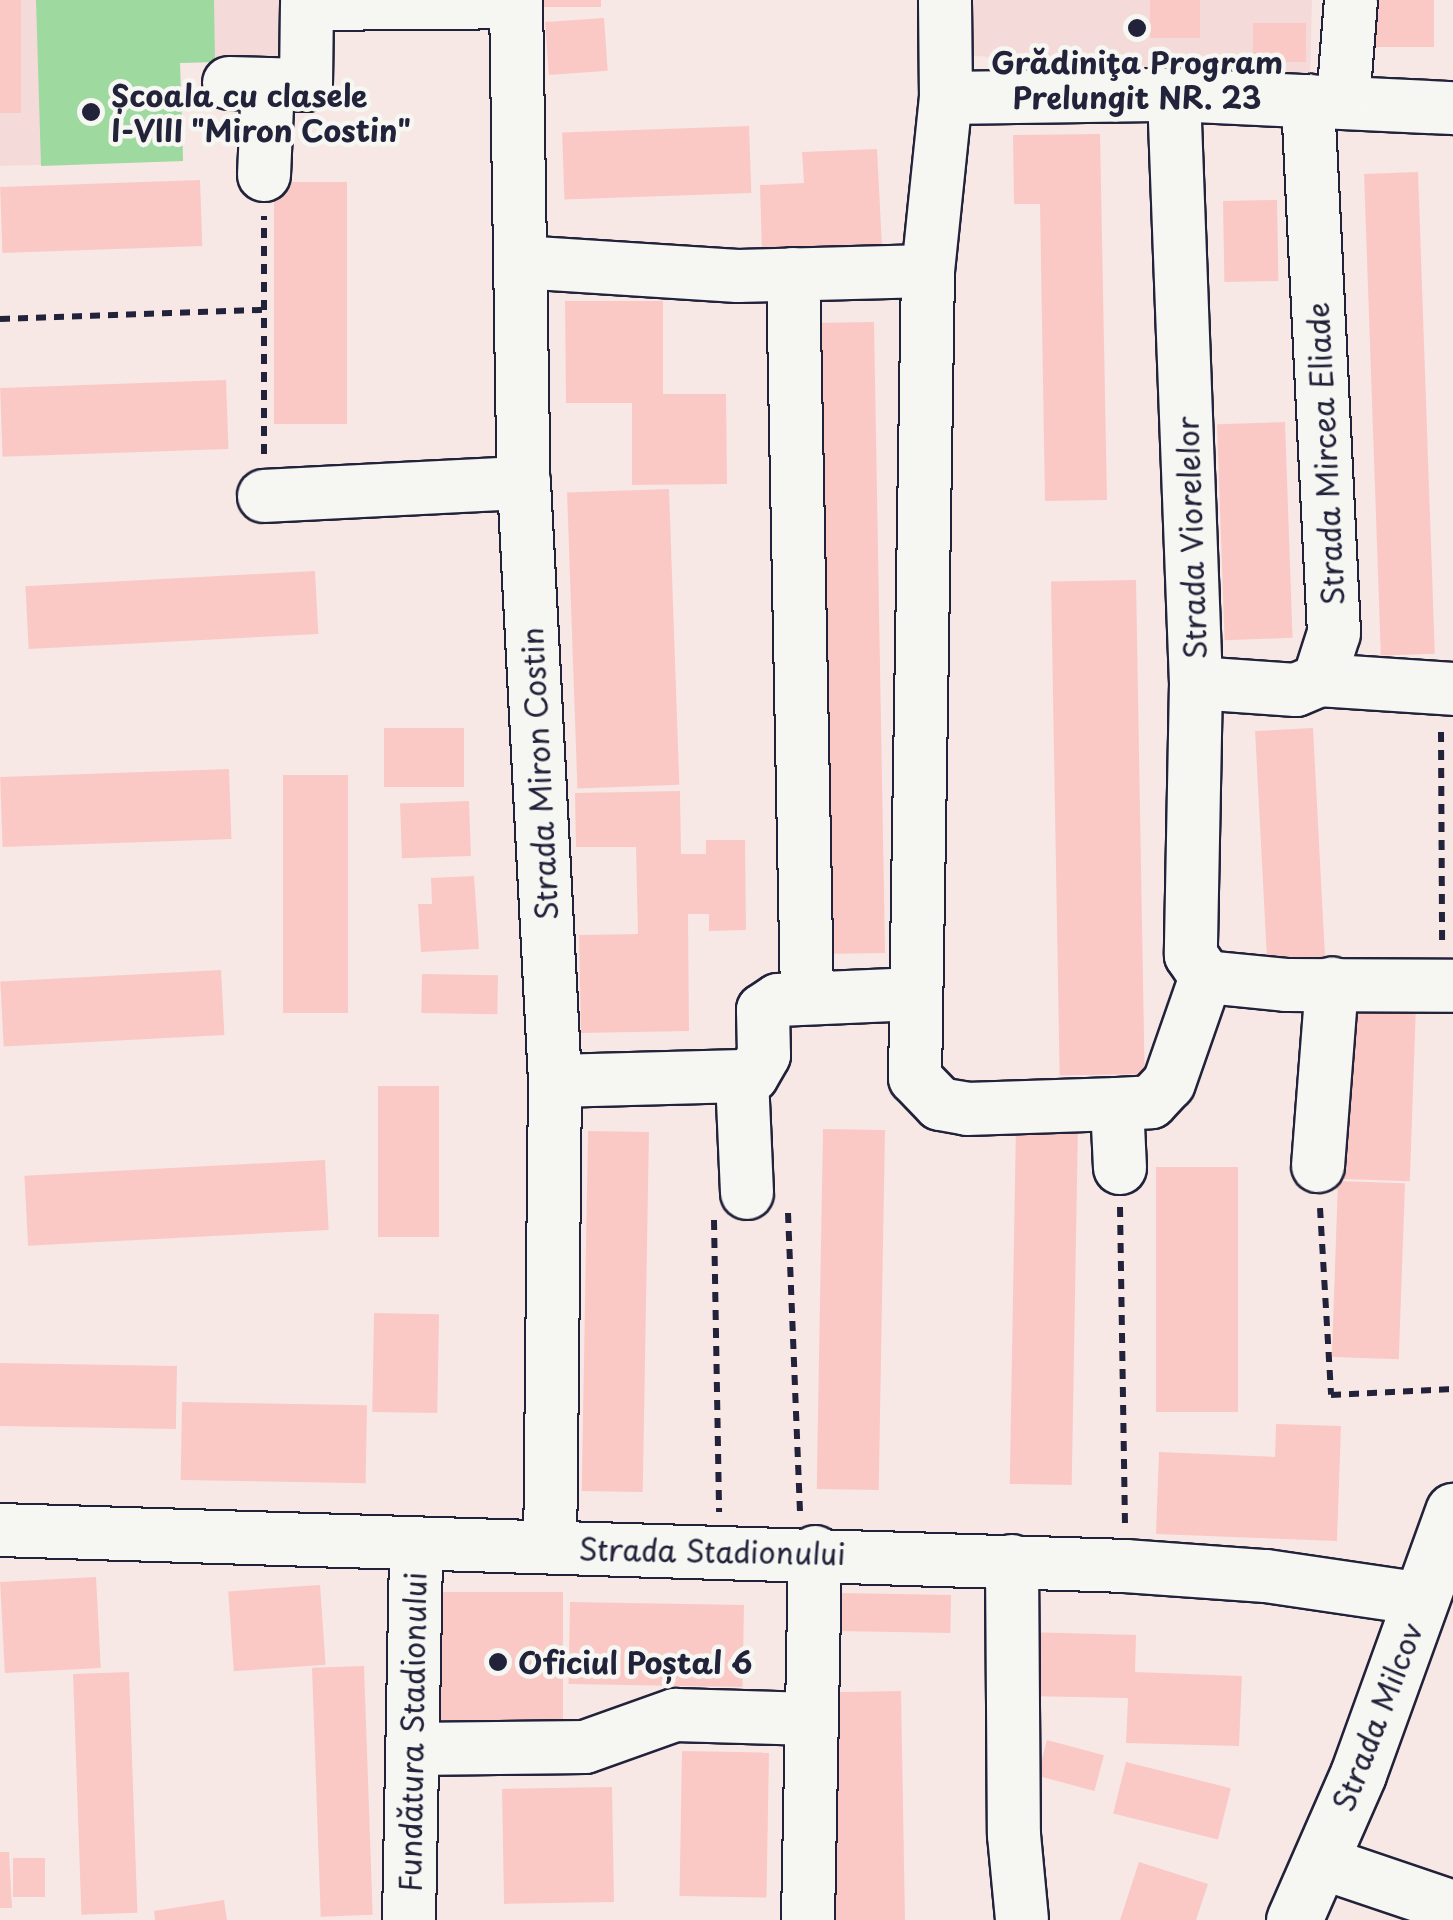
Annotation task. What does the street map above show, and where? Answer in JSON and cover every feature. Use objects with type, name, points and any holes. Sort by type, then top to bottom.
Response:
[{"type":"main road","name":"Strada Milcov","points":[[1294,1920],[1441,1558]]},
{"type":"street","points":[[945,0],[946,98],[928,271],[915,1078],[940,1104],[967,1109],[1151,1102],[1169,1084],[1206,976],[1448,986]]},
{"type":"street","name":"Strada Mircea Eliade","points":[[1319,680],[1334,633],[1326,102],[1350,0]]},
{"type":"street","points":[[264,175],[248,83],[306,85],[307,4],[516,1]]},
{"type":"street","name":"Strada Miron Costin","points":[[516,1],[524,483],[555,1081],[550,1548]]},
{"type":"street","points":[[946,98],[1174,96],[1453,108]]},
{"type":"street","name":"Strada Viorelelor","points":[[1174,96],[1196,683],[1191,956],[1206,976]]},
{"type":"street","points":[[520,262],[793,274],[928,271]]},
{"type":"street","points":[[793,274],[808,998]]},
{"type":"street","points":[[264,496],[524,483]]},
{"type":"street","points":[[1196,683],[1296,690],[1319,680],[1447,690]]},
{"type":"street","points":[[1318,1166],[1332,984]]},
{"type":"street","points":[[555,1081],[742,1078],[762,1065],[760,1019],[767,1005],[808,998],[916,994]]},
{"type":"street","points":[[742,1078],[747,1193]]},
{"type":"street","points":[[1117,1104],[1120,1168]]},
{"type":"street","name":"Strada Stadionului","points":[[0,1530],[550,1548],[808,1551],[1266,1576],[1441,1558]]},
{"type":"street","name":"Fundătura Stadionului","points":[[409,1920],[416,1544]]},
{"type":"street","points":[[808,1551],[812,1719],[808,1920]]},
{"type":"street","points":[[1012,1561],[1014,1835],[1022,1920]]},
{"type":"street","points":[[412,1749],[585,1748],[676,1715],[812,1719]]},
{"type":"street","points":[[1320,1862],[1453,1906]]},
{"type":"path","points":[[264,175],[264,496]]},
{"type":"path","points":[[0,318],[264,310]]},
{"type":"path","points":[[1447,690],[1448,986]]},
{"type":"path","points":[[1318,1166],[1331,1395],[1453,1389]]},
{"type":"path","points":[[1120,1168],[1126,1566]]},
{"type":"path","points":[[720,1548],[713,1196],[787,1194],[808,1551]]},
{"type":"shaded area","name":"Școala cu clasele I-VIII \"Miron Costin\"","points":[[0,0],[516,0],[307,4],[306,59],[180,63],[183,161],[0,166]]},
{"type":"shaded area","name":"Grădiniţa Program Prelungit NR. 23","points":[[961,0],[1312,0],[1310,80],[962,55]]},
{"type":"green space","name":"Școala cu clasele I-VIII \"Miron Costin\"","points":[[36,0],[214,0],[215,62],[180,63],[183,161],[41,166]]},
{"type":"building","points":[[0,0],[21,0],[21,113],[0,113]]},
{"type":"building","points":[[540,0],[601,0],[601,7],[540,7]]},
{"type":"building","points":[[1150,0],[1200,0],[1200,38],[1150,38]]},
{"type":"building","points":[[1355,0],[1434,0],[1434,47],[1355,47]]},
{"type":"building","points":[[604,18],[608,71],[549,75],[545,22]]},
{"type":"building","points":[[1253,23],[1306,23],[1306,62],[1253,62]]},
{"type":"building","points":[[749,126],[751,193],[564,199],[562,133]]},
{"type":"building","points":[[1100,134],[1107,500],[1045,501],[1040,204],[1014,204],[1013,135]]},
{"type":"building","points":[[877,149],[882,247],[762,252],[760,185],[804,183],[802,152]]},
{"type":"building","points":[[1418,172],[1435,654],[1381,656],[1364,174]]},
{"type":"building","points":[[200,180],[202,246],[2,253],[0,187]]},
{"type":"building","points":[[274,182],[347,182],[347,424],[274,424]]},
{"type":"building","points":[[1277,200],[1278,281],[1224,282],[1223,201]]},
{"type":"building","points":[[565,301],[663,301],[663,394],[726,394],[727,484],[632,485],[632,403],[566,403]]},
{"type":"building","points":[[874,322],[885,953],[821,954],[810,323]]},
{"type":"building","points":[[226,380],[228,449],[3,457],[0,388]]},
{"type":"building","points":[[1285,422],[1293,638],[1225,640],[1217,424]]},
{"type":"building","points":[[669,489],[679,785],[577,788],[567,493]]},
{"type":"building","points":[[315,571],[318,634],[29,649],[25,586]]},
{"type":"building","points":[[1136,580],[1145,1074],[1060,1075],[1051,581]]},
{"type":"building","points":[[384,728],[464,728],[464,787],[384,787]]},
{"type":"building","points":[[1313,728],[1326,969],[1268,972],[1255,731]]},
{"type":"building","points":[[229,769],[231,839],[3,847],[0,777]]},
{"type":"building","points":[[283,775],[348,775],[348,1013],[283,1013]]},
{"type":"building","points":[[680,791],[681,854],[706,854],[706,840],[745,840],[746,930],[709,931],[709,914],[688,914],[689,1031],[581,1033],[579,935],[638,934],[636,847],[576,847],[575,793]]},
{"type":"building","points":[[469,801],[471,856],[402,858],[400,803]]},
{"type":"building","points":[[474,876],[479,949],[421,952],[418,904],[432,904],[431,878]]},
{"type":"building","points":[[221,970],[224,1035],[4,1046],[0,982]]},
{"type":"building","points":[[422,974],[498,975],[497,1014],[421,1013]]},
{"type":"building","points":[[1349,1003],[1416,1005],[1410,1181],[1343,1179]]},
{"type":"building","points":[[378,1086],[439,1086],[439,1237],[378,1237]]},
{"type":"building","points":[[1016,1124],[1078,1125],[1072,1485],[1010,1484]]},
{"type":"building","points":[[823,1129],[885,1130],[879,1490],[817,1489]]},
{"type":"building","points":[[588,1131],[649,1132],[643,1492],[582,1491]]},
{"type":"building","points":[[325,1160],[329,1230],[28,1246],[24,1176]]},
{"type":"building","points":[[1156,1167],[1238,1167],[1238,1412],[1156,1412]]},
{"type":"building","points":[[1338,1181],[1405,1183],[1399,1359],[1332,1357]]},
{"type":"building","points":[[374,1313],[439,1314],[437,1413],[372,1412]]},
{"type":"building","points":[[0,1363],[177,1366],[176,1429],[0,1426]]},
{"type":"building","points":[[182,1402],[367,1405],[366,1483],[181,1480]]},
{"type":"building","points":[[1276,1424],[1341,1426],[1337,1541],[1156,1534],[1159,1452],[1275,1457]]},
{"type":"building","points":[[96,1577],[101,1668],[5,1673],[0,1582]]},
{"type":"building","points":[[320,1585],[326,1665],[234,1671],[228,1591]]},
{"type":"building","name":"Oficiul Poștal 6","points":[[433,1592],[563,1592],[563,1733],[433,1733]]},
{"type":"building","points":[[838,1593],[951,1595],[950,1633],[837,1631]]},
{"type":"building","points":[[570,1602],[744,1605],[743,1687],[569,1684]]},
{"type":"building","points":[[1025,1632],[1136,1635],[1135,1672],[1242,1676],[1239,1746],[1126,1743],[1128,1698],[1024,1696]]},
{"type":"building","points":[[364,1666],[373,1915],[321,1917],[312,1668]]},
{"type":"building","points":[[129,1672],[137,1913],[81,1915],[73,1674]]},
{"type":"building","points":[[901,1691],[905,1920],[822,1920],[818,1692]]},
{"type":"building","points":[[1047,1740],[1104,1755],[1094,1791],[1037,1776]]},
{"type":"building","points":[[682,1751],[769,1753],[766,1897],[679,1896]]},
{"type":"building","points":[[1126,1762],[1231,1788],[1218,1840],[1113,1813]]},
{"type":"building","points":[[612,1787],[614,1902],[504,1904],[502,1789]]},
{"type":"building","points":[[0,1852],[9,1852],[12,1908],[0,1908]]},
{"type":"building","points":[[13,1858],[45,1858],[45,1897],[13,1897]]},
{"type":"building","points":[[1139,1862],[1208,1884],[1196,1920],[1120,1920]]},
{"type":"building","points":[[224,1900],[227,1920],[155,1920],[154,1911]]},
{"type":"place","name":"Grădiniţa Program Prelungit NR. 23","points":[[1137,28]]},
{"type":"place","name":"Școala cu clasele I-VIII \"Miron Costin\"","points":[[91,112]]},
{"type":"place","name":"Oficiul Poștal 6","points":[[498,1662]]}]
